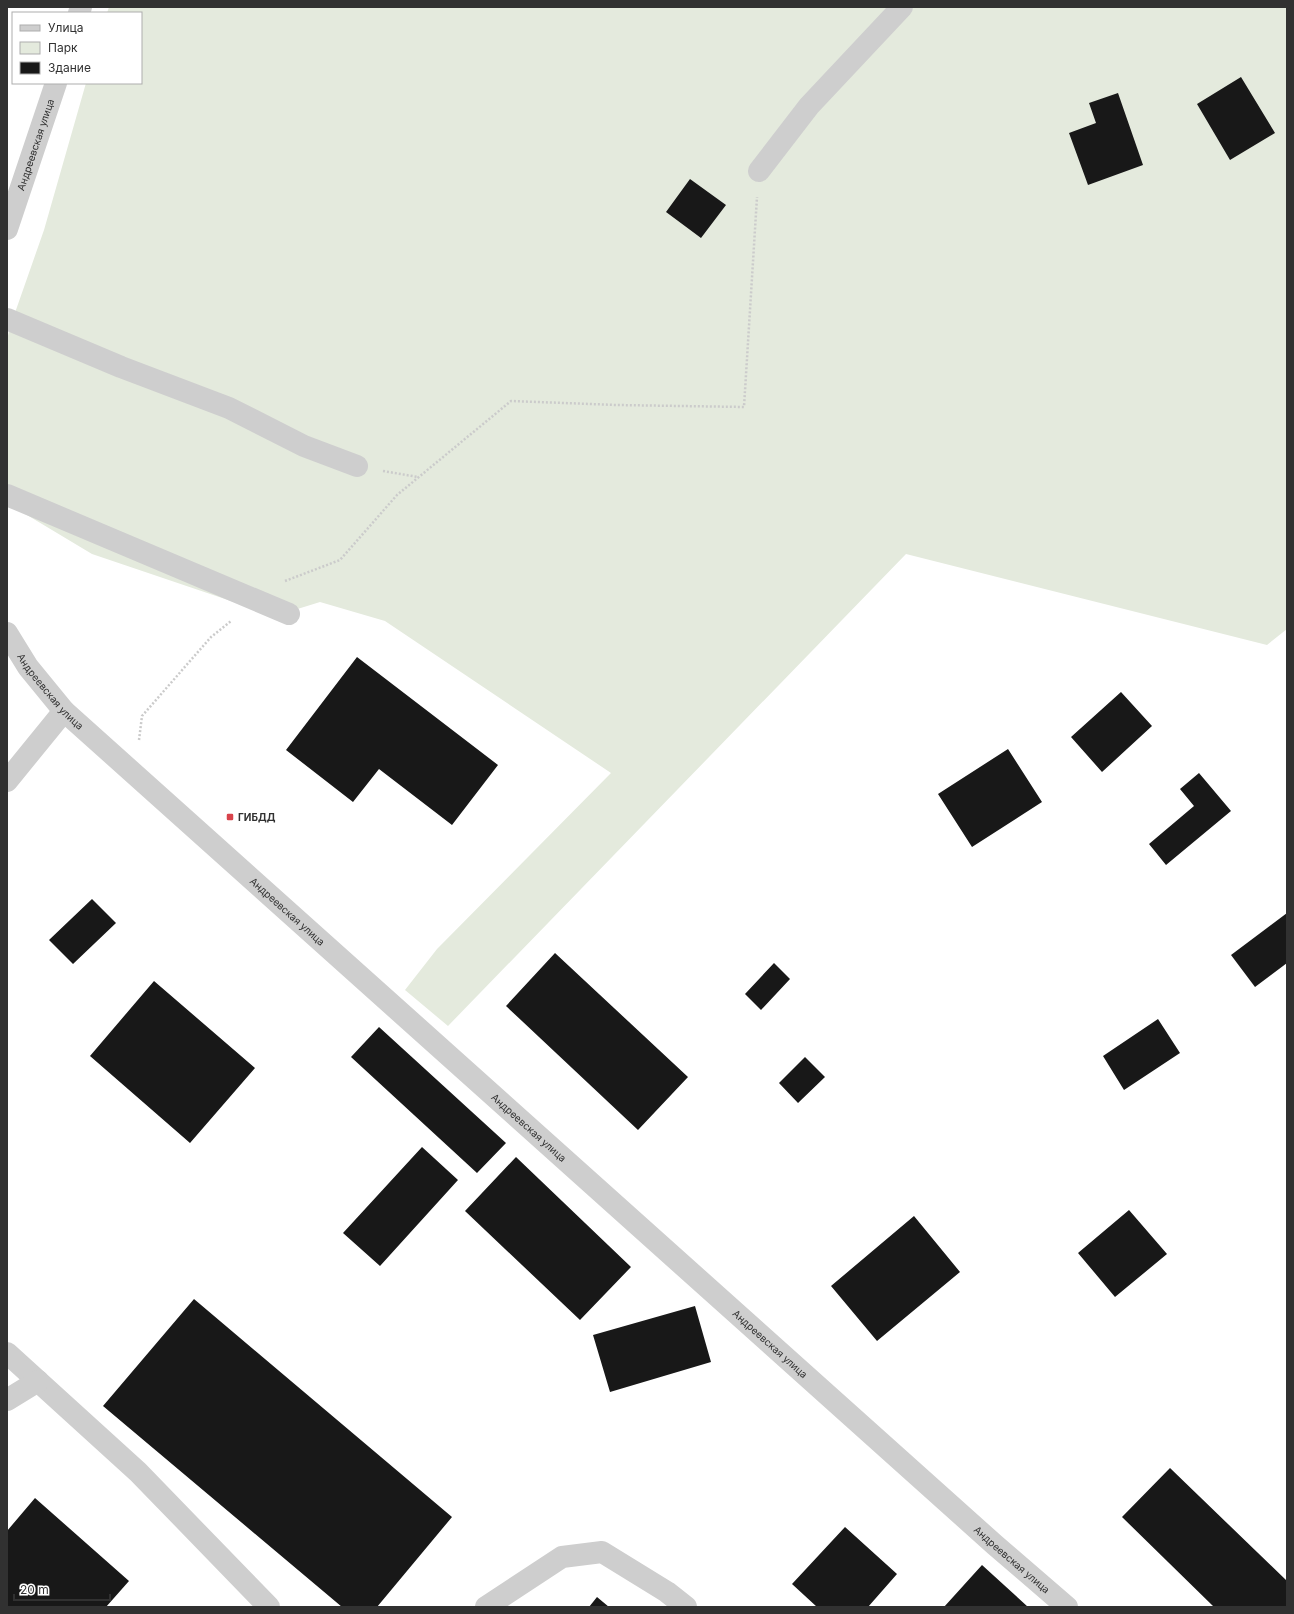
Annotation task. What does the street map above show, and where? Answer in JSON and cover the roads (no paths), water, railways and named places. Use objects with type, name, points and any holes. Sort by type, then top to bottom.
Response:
[{"type":"street","points":[[759,171],[810,106],[902,7]]},
{"type":"street","name":"Андреевская улица","points":[[7,229],[56,84]]},
{"type":"street","points":[[7,319],[121,367],[229,408],[304,446],[357,466]]},
{"type":"street","points":[[7,495],[289,614]]},
{"type":"street","name":"Андреевская улица","points":[[7,633],[28,667],[64,711],[989,1540],[1066,1607]]},
{"type":"street","points":[[10,771],[64,711]]},
{"type":"street","points":[[7,1353],[138,1472],[269,1607]]},
{"type":"street","points":[[7,1400],[38,1381]]},
{"type":"street","points":[[486,1607],[562,1557],[602,1552],[667,1592],[686,1607]]},
{"type":"place","name":"ГИБДД","points":[[230,817]]}]
